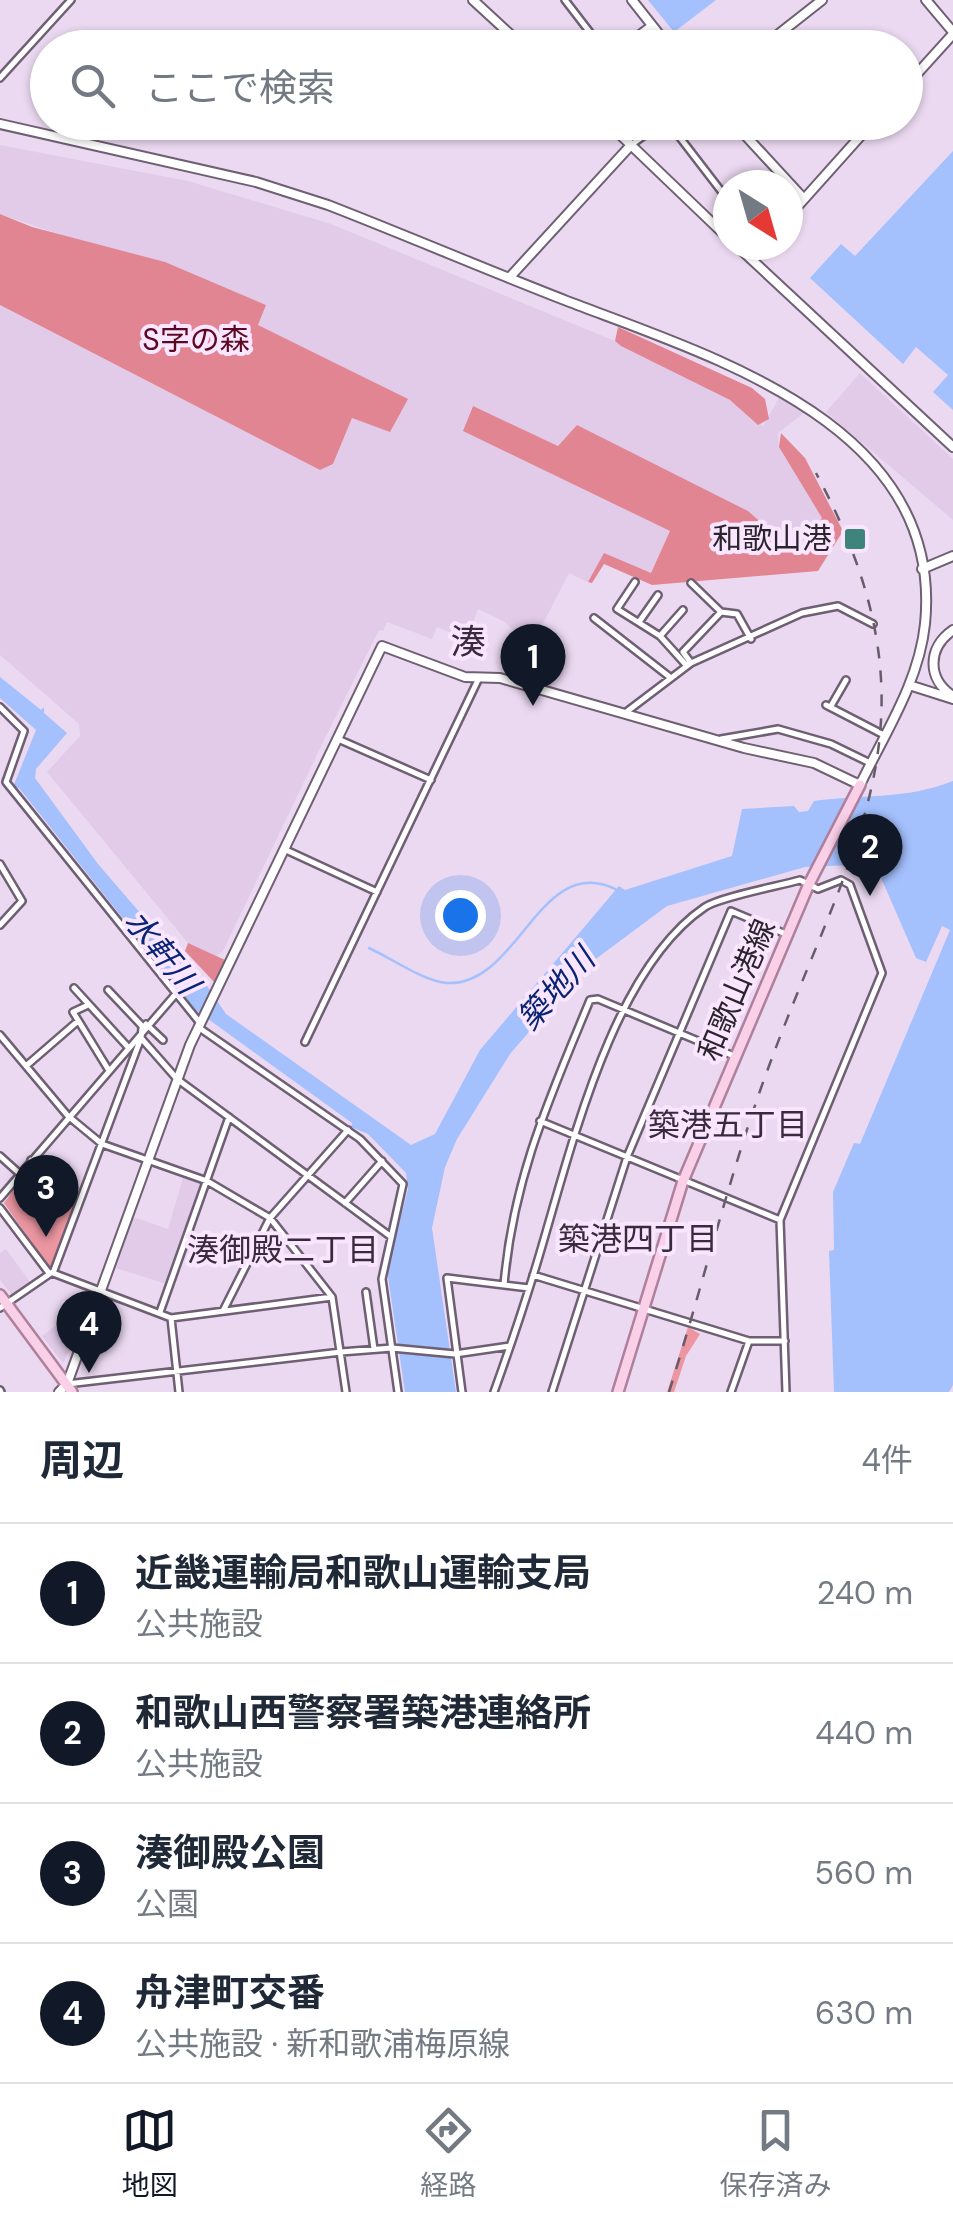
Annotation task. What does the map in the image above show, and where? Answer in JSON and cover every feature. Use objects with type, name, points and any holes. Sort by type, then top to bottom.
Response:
[{"type":"main road","name":"和歌山港線","points":[[618,1392],[683,1181],[808,884],[857,789]]},
{"type":"main road","points":[[2,1302],[66,1390]]},
{"type":"street","points":[[44,30],[71,0]]},
{"type":"street","points":[[473,0],[506,30]]},
{"type":"street","points":[[565,0],[588,30]]},
{"type":"street","points":[[632,0],[655,30]]},
{"type":"street","points":[[784,30],[822,0]]},
{"type":"street","points":[[923,67],[953,33],[926,0]]},
{"type":"street","points":[[647,30],[652,26]]},
{"type":"street","points":[[0,78],[30,45]]},
{"type":"street","points":[[0,124],[30,131]]},
{"type":"street","points":[[71,140],[256,182],[328,205],[740,370],[811,410],[855,445],[890,484],[910,522],[922,569],[925,625],[909,685],[857,789],[814,762],[713,739],[500,678],[478,680],[382,646],[200,1023],[66,1390],[341,1352],[394,1348],[453,1354],[510,1346]]},
{"type":"street","points":[[626,140],[713,223]]},
{"type":"street","points":[[509,278],[639,140]]},
{"type":"street","points":[[680,140],[713,181]]},
{"type":"street","points":[[750,140],[804,199],[857,140]]},
{"type":"street","points":[[751,260],[953,446]]},
{"type":"street","points":[[922,569],[953,556]]},
{"type":"street","points":[[635,582],[617,607],[660,636],[689,665]]},
{"type":"street","points":[[691,583],[722,612],[737,614],[751,639]]},
{"type":"street","points":[[639,622],[658,594]]},
{"type":"street","points":[[624,713],[689,665],[802,613],[835,606],[873,624]]},
{"type":"street","points":[[660,636],[683,610]]},
{"type":"street","points":[[689,665],[684,652],[722,612]]},
{"type":"street","points":[[594,618],[671,678]]},
{"type":"street","points":[[953,630],[938,645],[933,664],[938,684],[953,697]]},
{"type":"street","points":[[305,1042],[478,680]]},
{"type":"street","points":[[846,680],[829,705],[884,735]]},
{"type":"street","points":[[909,685],[953,697]]},
{"type":"street","points":[[0,707],[24,731],[6,782],[174,995],[200,1023],[348,1130],[382,1161],[404,1189],[382,1279],[398,1392]]},
{"type":"street","points":[[713,739],[778,729],[830,744],[870,763]]},
{"type":"street","points":[[338,739],[431,780]]},
{"type":"street","points":[[286,850],[377,892]]},
{"type":"street","points":[[0,864],[22,901],[0,925]]},
{"type":"street","points":[[494,1392],[574,1134],[625,1011],[663,944],[709,904],[800,880],[818,889],[841,880],[850,884],[882,973],[780,1220],[786,1392]]},
{"type":"street","points":[[552,1392],[627,1156],[731,911],[729,901]]},
{"type":"street","points":[[731,911],[788,935]]},
{"type":"street","points":[[74,988],[86,1006],[127,1046]]},
{"type":"street","points":[[108,990],[163,1040]]},
{"type":"street","points":[[0,1198],[174,995]]},
{"type":"street","points":[[504,1284],[510,1222],[540,1121],[590,1000],[598,998],[736,1057]]},
{"type":"street","points":[[86,1006],[73,1012],[108,1068]]},
{"type":"street","points":[[26,1066],[78,1021]]},
{"type":"street","points":[[2,1302],[51,1273],[144,1026]]},
{"type":"street","points":[[0,1035],[68,1116],[102,1144],[207,1181],[270,1218],[332,1297],[346,1392]]},
{"type":"street","points":[[141,1038],[177,1079],[390,1236]]},
{"type":"street","points":[[160,1312],[229,1117]]},
{"type":"street","points":[[540,1121],[780,1220]]},
{"type":"street","points":[[222,1312],[270,1218],[348,1130]]},
{"type":"street","points":[[0,1156],[20,1174]]},
{"type":"street","points":[[31,1160],[70,1174]]},
{"type":"street","points":[[345,1203],[382,1161]]},
{"type":"street","points":[[0,1208],[51,1273],[171,1318],[332,1297]]},
{"type":"street","points":[[533,1275],[749,1340],[785,1341]]},
{"type":"street","points":[[462,1392],[453,1354],[447,1278],[528,1288]]},
{"type":"street","points":[[366,1292],[374,1349]]},
{"type":"street","points":[[171,1318],[179,1392]]},
{"type":"street","points":[[732,1392],[749,1340]]},
{"type":"shaded area","points":[[0,145],[188,181],[331,224],[615,341],[730,400],[763,426],[779,398],[804,413],[778,433],[779,447],[822,518],[813,541],[798,555],[748,511],[577,425],[558,446],[472,406],[464,431],[670,531],[651,573],[604,554],[588,582],[569,573],[532,645],[503,621],[478,609],[467,639],[437,627],[432,639],[387,622],[383,631],[379,630],[325,738],[223,951],[216,956],[188,943],[47,772],[80,736],[79,724],[0,655],[0,305],[320,470],[333,464],[352,418],[390,431],[407,399],[258,325],[266,305],[0,214]]},
{"type":"shaded area","points":[[860,373],[953,459],[953,520],[826,412]]},
{"type":"shaded area","points":[[28,1170],[80,1195],[51,1270],[4,1203]]},
{"type":"shaded area","points":[[183,1178],[207,1181],[166,1284],[116,1268],[133,1217],[168,1229]]},
{"type":"shaded area","points":[[6,1249],[30,1282],[12,1295],[0,1280],[0,1253]]},
{"type":"shaded area","points":[[59,1323],[79,1332],[63,1363],[42,1336]]},
{"type":"shaded area","points":[[688,1327],[700,1334],[686,1356],[674,1392],[667,1392]]},
{"type":"green space","name":"S字の森","points":[[0,214],[32,227],[165,262],[266,305],[258,325],[408,399],[390,432],[352,418],[333,464],[320,470],[0,305]]},
{"type":"green space","points":[[618,327],[752,388],[765,399],[769,419],[758,425],[730,400],[621,346],[615,341]]},
{"type":"green space","points":[[473,406],[558,446],[577,425],[748,511],[798,555],[822,518],[779,447],[781,433],[805,458],[843,531],[818,571],[652,585],[604,564],[592,583],[588,582],[604,553],[651,573],[670,531],[463,431]]},
{"type":"green space","points":[[188,943],[225,960],[215,983],[185,951]]},
{"type":"water","points":[[648,0],[716,0],[677,30],[672,30]]},
{"type":"water","points":[[953,151],[953,410],[933,392],[948,375],[916,347],[903,364],[810,278],[841,244],[855,256]]},
{"type":"water","points":[[0,677],[41,710],[44,707],[44,713],[67,733],[36,769],[35,778],[98,864],[197,979],[201,977],[226,1014],[411,1145],[435,1134],[480,1050],[619,886],[625,890],[732,856],[742,809],[794,806],[799,812],[808,811],[814,801],[901,794],[953,781],[953,1385],[949,1392],[834,1392],[829,1251],[834,1250],[833,1192],[854,1143],[860,1144],[950,930],[942,926],[926,962],[916,958],[875,864],[805,867],[667,906],[585,967],[510,1054],[457,1139],[445,1167],[432,1228],[456,1392],[405,1392],[387,1270],[408,1189],[406,1173],[368,1134],[351,1127],[352,1123],[179,998],[176,985],[19,788],[13,787],[36,730],[0,698]]},
{"type":"waterway","points":[[369,948],[438,981],[472,979],[493,965],[548,903],[568,888],[591,883],[617,890]]},
{"type":"railway","points":[[669,1392],[748,1126],[852,855],[872,786],[881,716],[877,643],[856,563],[816,473]]},
{"type":"place","name":"和歌山港","points":[[855,539]]},
{"type":"place","name":"近畿運輸局和歌山運輸支局","points":[[533,706]]},
{"type":"place","name":"和歌山西警察署築港連絡所","points":[[870,896]]},
{"type":"place","name":"湊御殿公園","points":[[46,1237]]},
{"type":"place","name":"舟津町交番","points":[[89,1373]]},
{"type":"district","name":"湊","points":[[468,642]]},
{"type":"district","name":"築港五丁目","points":[[728,1125]]},
{"type":"district","name":"築港四丁目","points":[[638,1239]]},
{"type":"district","name":"湊御殿二丁目","points":[[283,1250]]},
{"type":"water label","name":"水軒川","points":[[162,952]]},
{"type":"water label","name":"築地川","points":[[556,989]]}]
